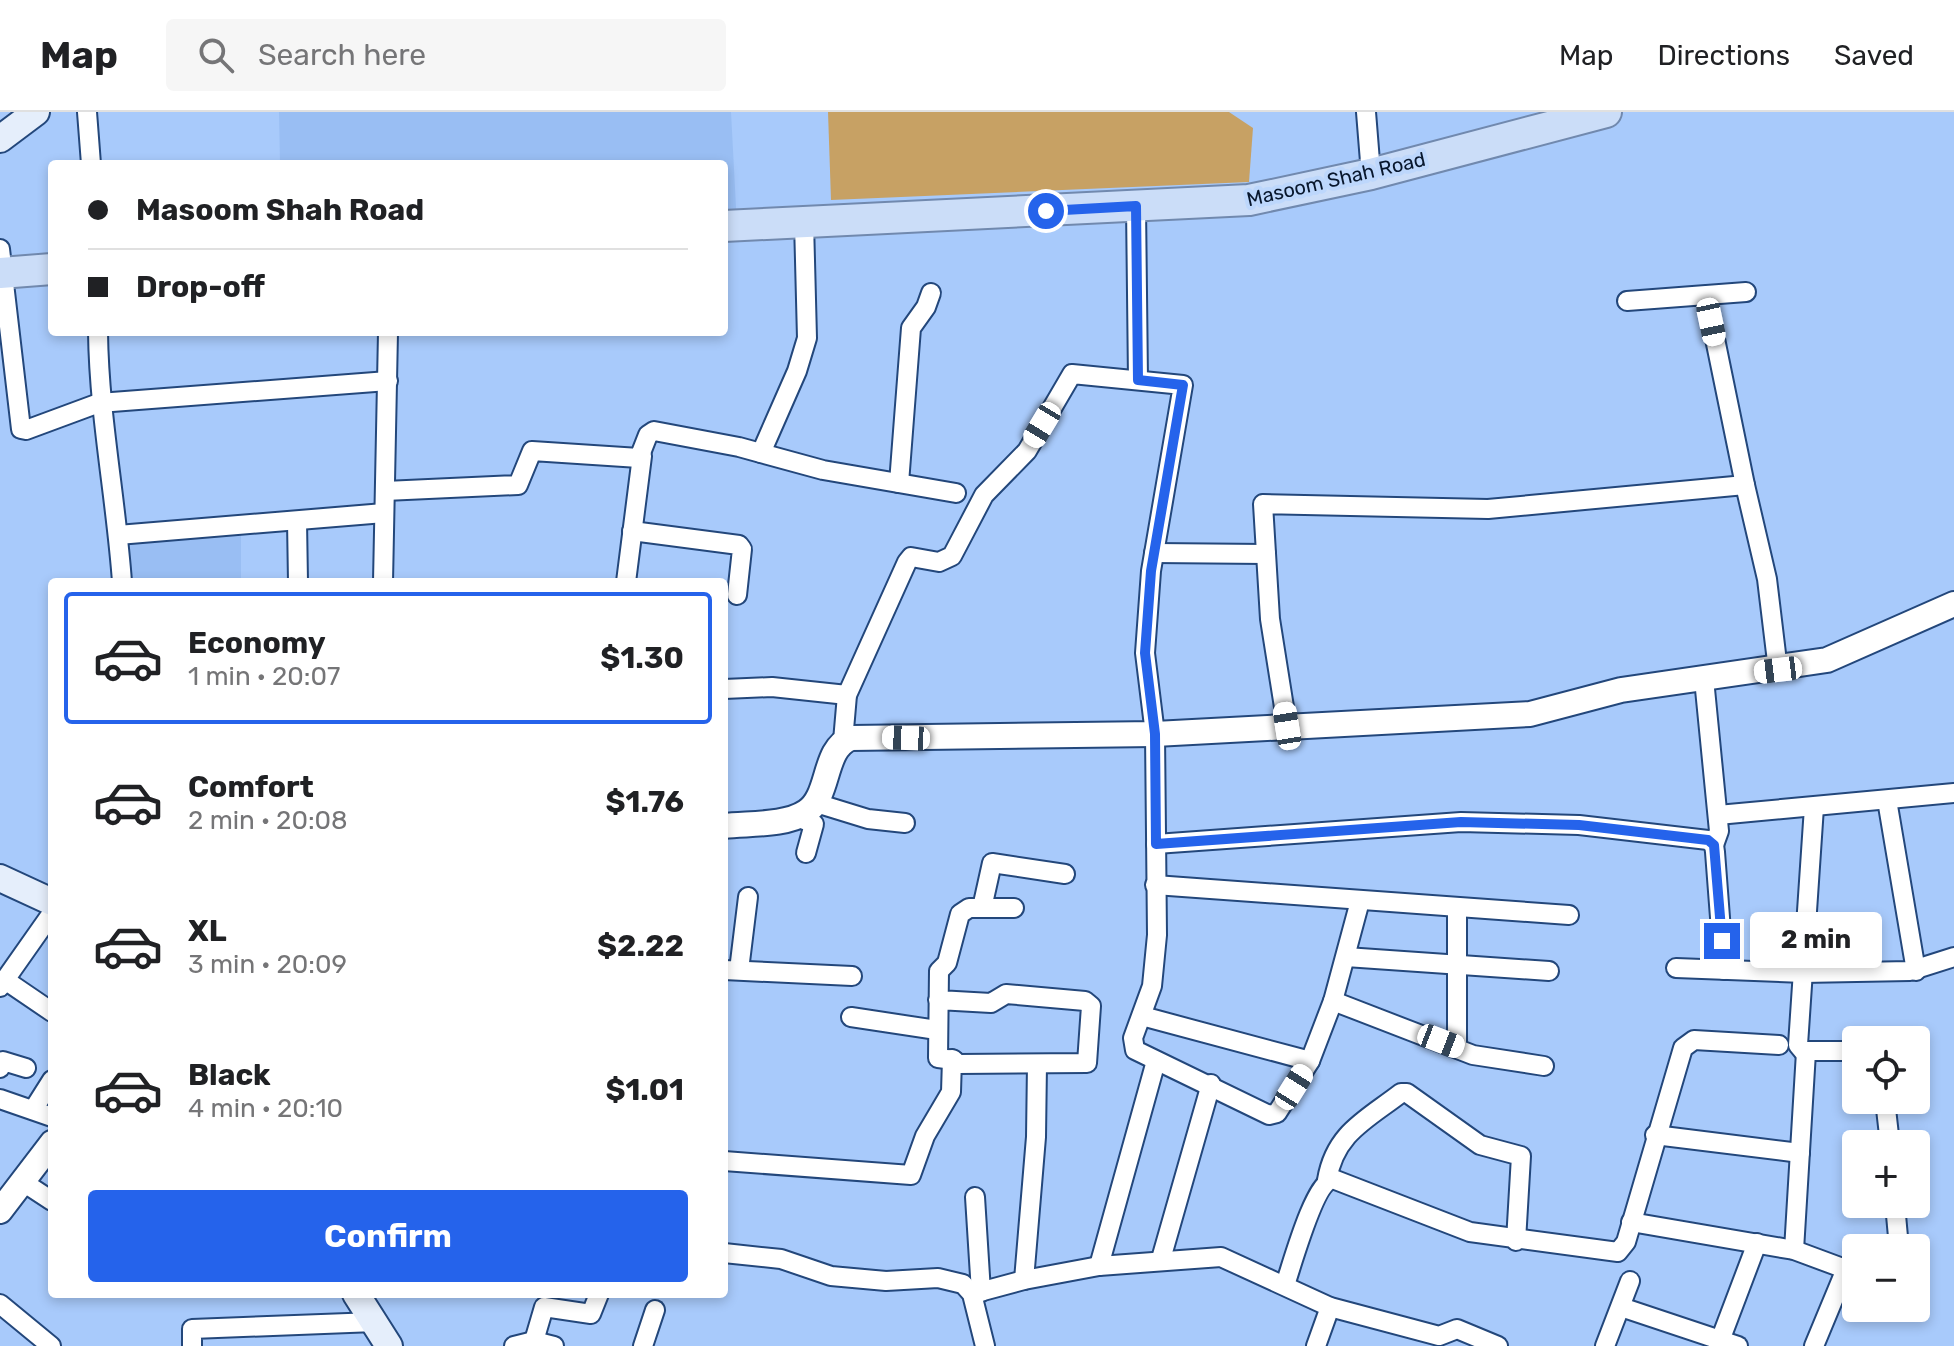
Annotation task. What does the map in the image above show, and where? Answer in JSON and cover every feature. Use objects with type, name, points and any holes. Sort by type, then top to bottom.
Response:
[{"type":"main road","points":[[0,139],[36,112]]},
{"type":"main road","name":"Masoom Shah Road","points":[[728,226],[1249,200],[1371,174],[1598,114]]},
{"type":"main road","points":[[1,265],[48,269]]},
{"type":"main road","points":[[0,878],[48,900]]},
{"type":"main road","points":[[359,1298],[389,1346]]},
{"type":"street","points":[[87,112],[91,160]]},
{"type":"street","points":[[1366,112],[1371,174]]},
{"type":"street","points":[[1136,206],[1138,380]]},
{"type":"street","points":[[761,453],[797,371],[807,338],[804,222]]},
{"type":"street","points":[[1,265],[21,429],[26,430],[99,403],[388,381]]},
{"type":"street","points":[[1746,292],[1627,301],[1706,295],[1745,485],[1767,579],[1778,670]]},
{"type":"street","points":[[899,483],[911,328],[926,307],[931,293]]},
{"type":"street","points":[[98,336],[99,403],[122,578]]},
{"type":"street","points":[[383,578],[388,336]]},
{"type":"street","points":[[806,810],[843,741],[847,695],[907,562],[911,557],[939,562],[952,556],[984,495],[1027,451],[1072,374],[1183,385],[1154,553],[1145,653],[1155,734],[1157,935],[1152,986],[1133,1045],[1135,1050],[1273,1116],[1310,1061],[1333,1001],[1360,901]]},
{"type":"street","points":[[626,578],[642,456],[648,435],[654,431],[761,453],[823,470],[956,493]]},
{"type":"street","points":[[385,491],[518,485],[532,451],[642,456]]},
{"type":"street","points":[[1287,726],[1270,619],[1263,504],[1488,509],[1745,485]]},
{"type":"street","points":[[118,535],[384,513]]},
{"type":"street","points":[[297,521],[298,578]]},
{"type":"street","points":[[632,531],[739,545],[742,549],[737,595]]},
{"type":"street","points":[[1154,553],[1266,554]]},
{"type":"street","points":[[843,741],[862,736],[927,739],[1155,734],[1530,714],[1621,690],[1778,670],[1827,660],[1954,604]]},
{"type":"street","points":[[1704,679],[1718,815],[1719,831],[1714,845],[1724,970]]},
{"type":"street","points":[[728,689],[772,687],[847,695]]},
{"type":"street","points":[[1718,815],[1954,793]]},
{"type":"street","points":[[1887,800],[1916,971]]},
{"type":"street","points":[[1814,807],[1798,1045],[1806,1052],[1842,1051]]},
{"type":"street","points":[[806,810],[814,824],[806,853]]},
{"type":"street","points":[[728,825],[806,810],[905,823]]},
{"type":"street","points":[[1156,844],[1461,822],[1579,825],[1708,840],[1714,845]]},
{"type":"street","points":[[982,908],[992,863],[1065,874]]},
{"type":"street","points":[[1155,885],[1569,915]]},
{"type":"street","points":[[748,897],[731,970],[852,976]]},
{"type":"street","points":[[938,1000],[991,1003],[1006,994],[1089,1003],[1087,1063],[958,1064],[952,1059],[938,1058],[937,1030],[938,1000],[939,971],[947,963],[960,914],[969,908],[1014,908]]},
{"type":"street","points":[[1457,908],[1457,1047]]},
{"type":"street","points":[[48,919],[2,984],[48,1010]]},
{"type":"street","points":[[1346,957],[1549,971]]},
{"type":"street","points":[[1676,968],[1803,973],[1916,971],[1954,957]]},
{"type":"street","points":[[1333,1001],[1473,1055],[1544,1066]]},
{"type":"street","points":[[1142,1016],[1310,1061]]},
{"type":"street","points":[[851,1017],[937,1030]]},
{"type":"street","points":[[1327,1180],[1339,1180],[1470,1232],[1516,1241],[1618,1252],[1626,1242],[1655,1135],[1688,1042],[1779,1045]]},
{"type":"street","points":[[1794,1250],[1806,1052]]},
{"type":"street","points":[[728,1161],[911,1175],[925,1136],[951,1092],[952,1059]]},
{"type":"street","points":[[0,1068],[3,1061],[26,1068]]},
{"type":"street","points":[[1099,1266],[1156,1061]]},
{"type":"street","points":[[1024,1280],[1036,1137],[1037,1064]]},
{"type":"street","points":[[1161,1259],[1211,1084]]},
{"type":"street","points":[[33,1110],[48,1086]]},
{"type":"street","points":[[1285,1285],[1306,1222],[1327,1180],[1336,1147],[1346,1135],[1401,1093],[1407,1093],[1480,1145],[1521,1156],[1516,1241]]},
{"type":"street","points":[[0,1099],[48,1116]]},
{"type":"street","points":[[1655,1135],[1800,1153]]},
{"type":"street","points":[[1,1207],[48,1148]]},
{"type":"street","points":[[23,1182],[48,1198]]},
{"type":"street","points":[[975,1197],[976,1293],[985,1346]]},
{"type":"street","points":[[1631,1222],[1794,1250],[1842,1268]]},
{"type":"street","points":[[1621,1307],[1725,1344],[1757,1243]]},
{"type":"street","points":[[728,1253],[781,1259],[831,1276],[886,1281],[938,1278],[963,1284],[976,1293],[1024,1280],[1099,1266],[1161,1259],[1221,1257],[1330,1307],[1439,1336],[1457,1329],[1498,1346]]},
{"type":"street","points":[[1605,1346],[1630,1281]]},
{"type":"street","points":[[1814,1346],[1842,1289]]},
{"type":"street","points":[[534,1341],[544,1307],[591,1314],[597,1298]]},
{"type":"street","points":[[0,1304],[51,1346]]},
{"type":"street","points":[[1316,1346],[1330,1307]]},
{"type":"street","points":[[643,1346],[655,1310]]},
{"type":"street","points":[[192,1346],[192,1329],[375,1322]]},
{"type":"street","points":[[514,1346],[534,1341],[554,1346]]},
{"type":"shaded area","points":[[279,112],[731,112],[737,226],[728,226],[728,160],[280,160]]},
{"type":"shaded area","points":[[828,112],[1229,112],[1253,128],[1249,182],[831,200]]},
{"type":"shaded area","points":[[241,525],[241,578],[122,578],[118,535]]},
{"type":"route","points":[[1046,211],[1136,206],[1138,380],[1183,385],[1151,571],[1145,653],[1148,702],[1155,734],[1156,844],[1461,822],[1579,825],[1708,840],[1714,845],[1722,941]]}]
